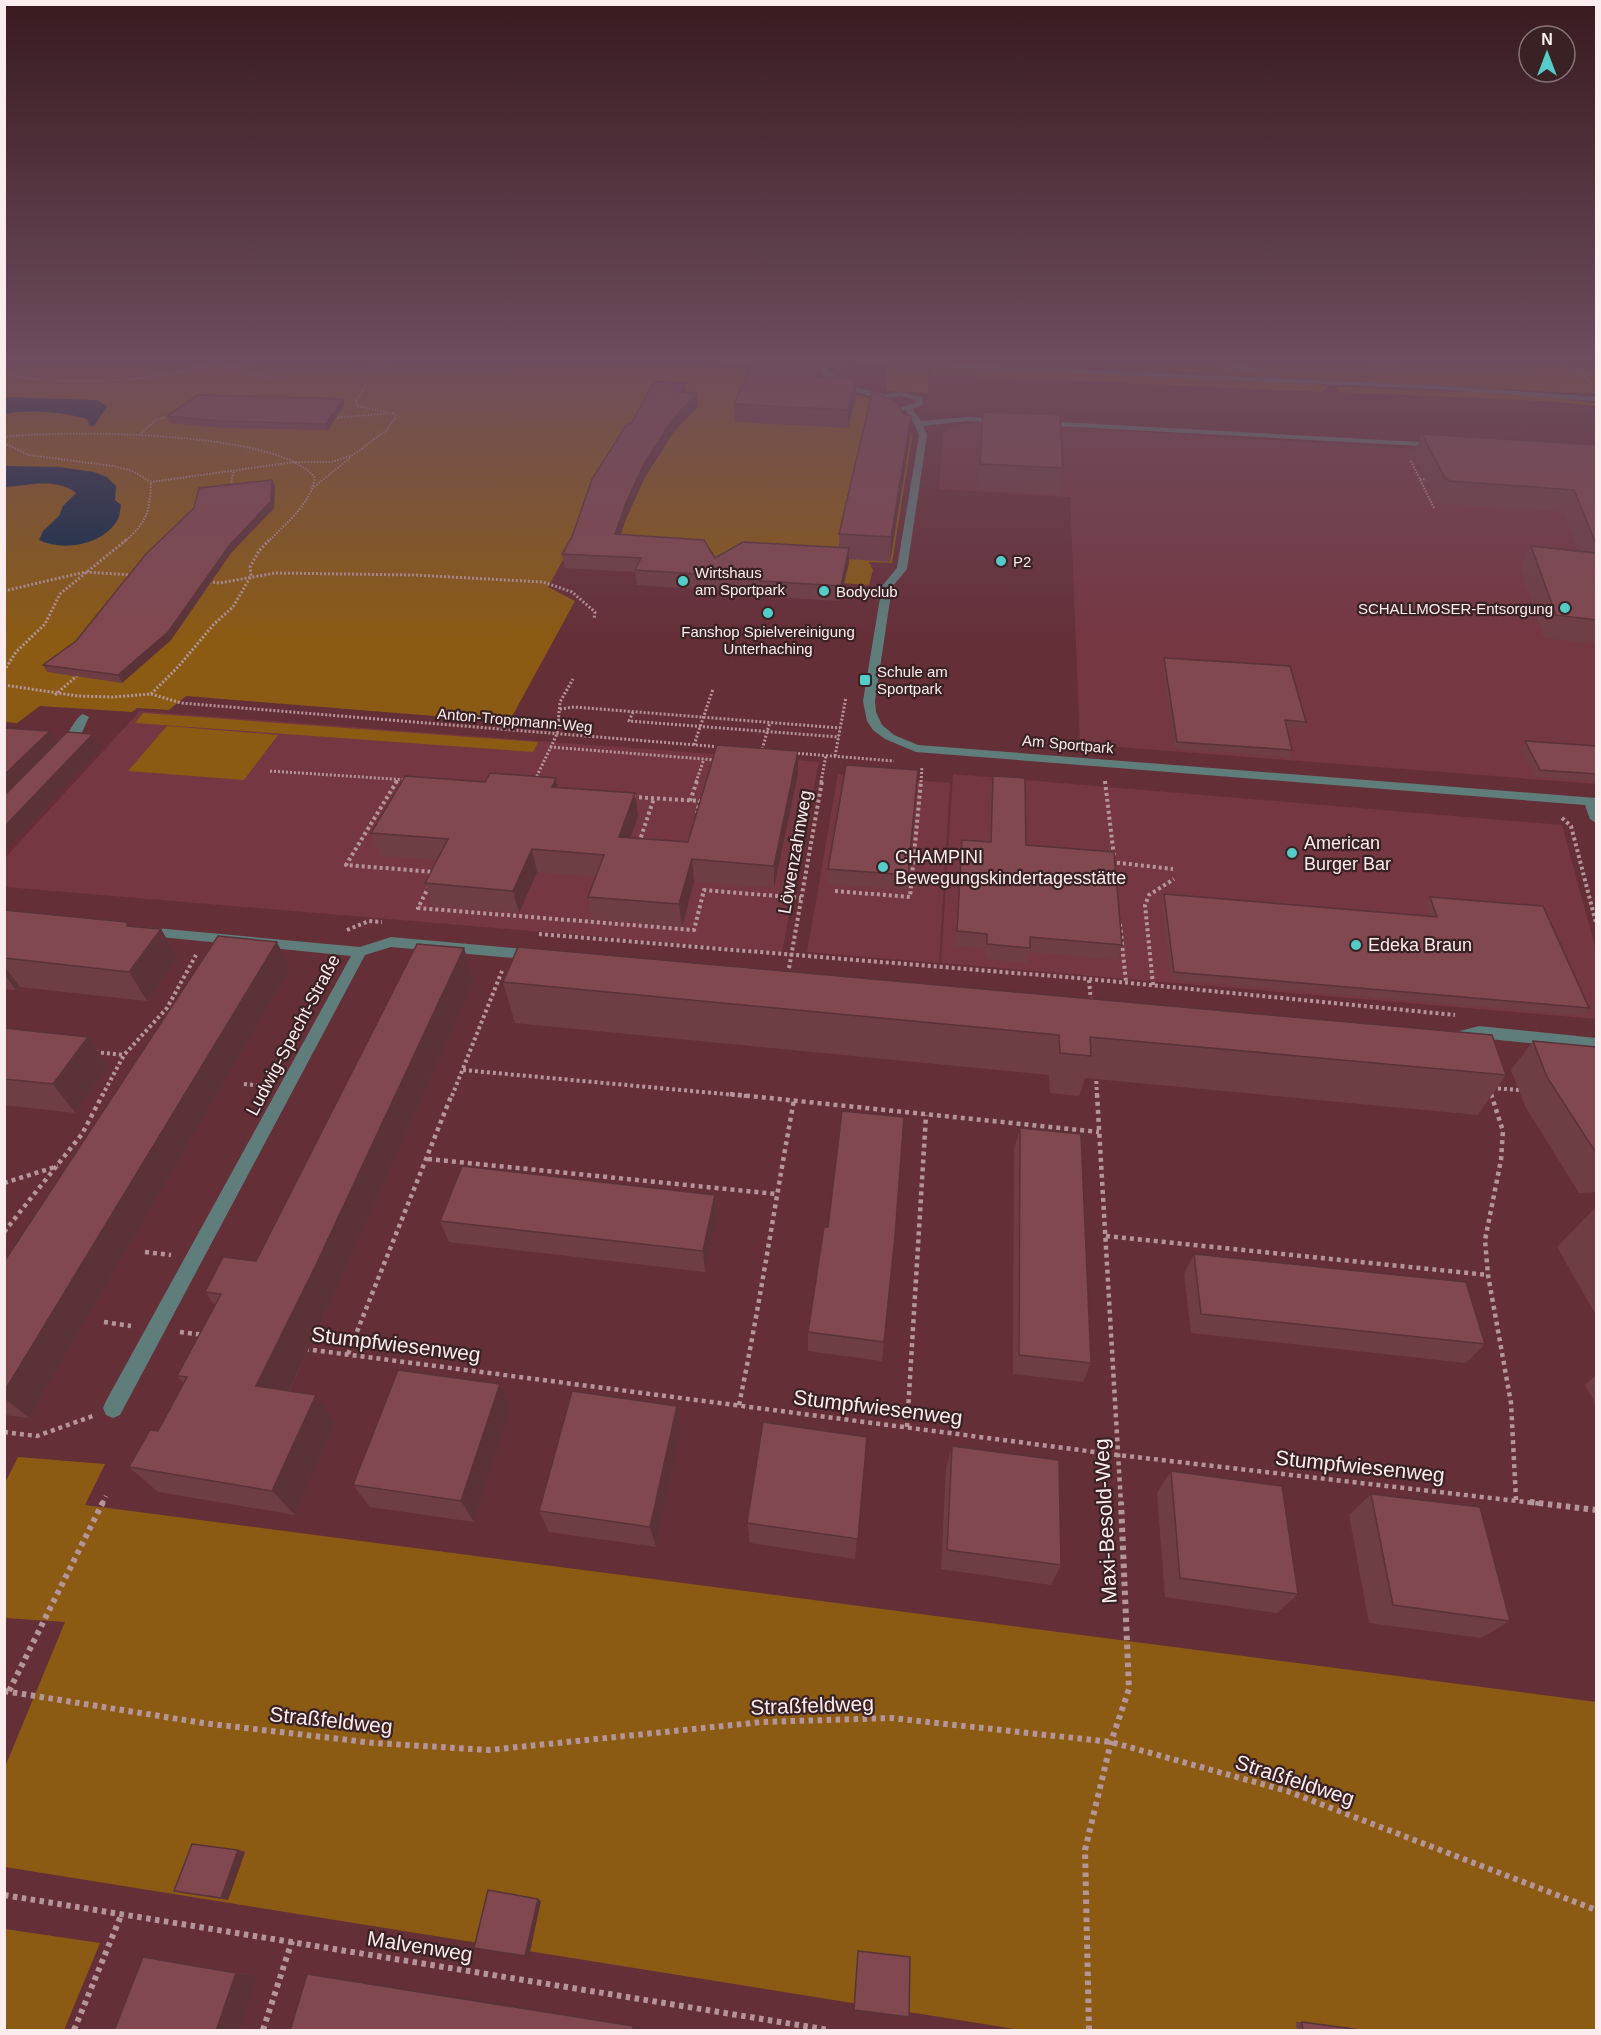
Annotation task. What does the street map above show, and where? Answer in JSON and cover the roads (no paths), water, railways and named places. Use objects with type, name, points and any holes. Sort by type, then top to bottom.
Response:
[{"type":"street","name":"Am Sportpark","points":[[920,451],[902,569],[887,586],[869,701],[869,717],[880,731],[889,737],[916,748],[1593,802]]},
{"type":"street","points":[[58,755],[73,739],[83,717]]},
{"type":"street","points":[[1593,802],[1596,819]]},
{"type":"street","points":[[129,930],[360,952]]},
{"type":"street","name":"Ludwig-Specht-Straße","points":[[113,1408],[360,952],[392,942],[556,956]]},
{"type":"street","points":[[1434,1044],[1479,1032],[1596,1044]]},
{"type":"water","points":[[5,466],[59,467],[94,472],[107,477],[116,486],[115,500],[121,505],[118,519],[103,535],[82,544],[49,544],[39,540],[43,531],[59,516],[63,506],[76,493],[60,485],[51,484],[5,487]]},
{"type":"place","name":"P2","points":[[1001,561]]},
{"type":"place","name":"Wirtshaus am Sportpark","points":[[683,581]]},
{"type":"place","name":"Bodyclub","points":[[824,591]]},
{"type":"place","name":"SCHALLMOSER-Entsorgung","points":[[1565,608]]},
{"type":"place","name":"Fanshop Spielvereinigung Unterhaching","points":[[768,613]]},
{"type":"place","name":"Schule am Sportpark","points":[[865,680]]},
{"type":"place","name":"American Burger Bar","points":[[1292,853]]},
{"type":"place","name":"CHAMPINI Bewegungskindertagesstätte","points":[[883,867]]},
{"type":"place","name":"Edeka Braun","points":[[1356,945]]}]
